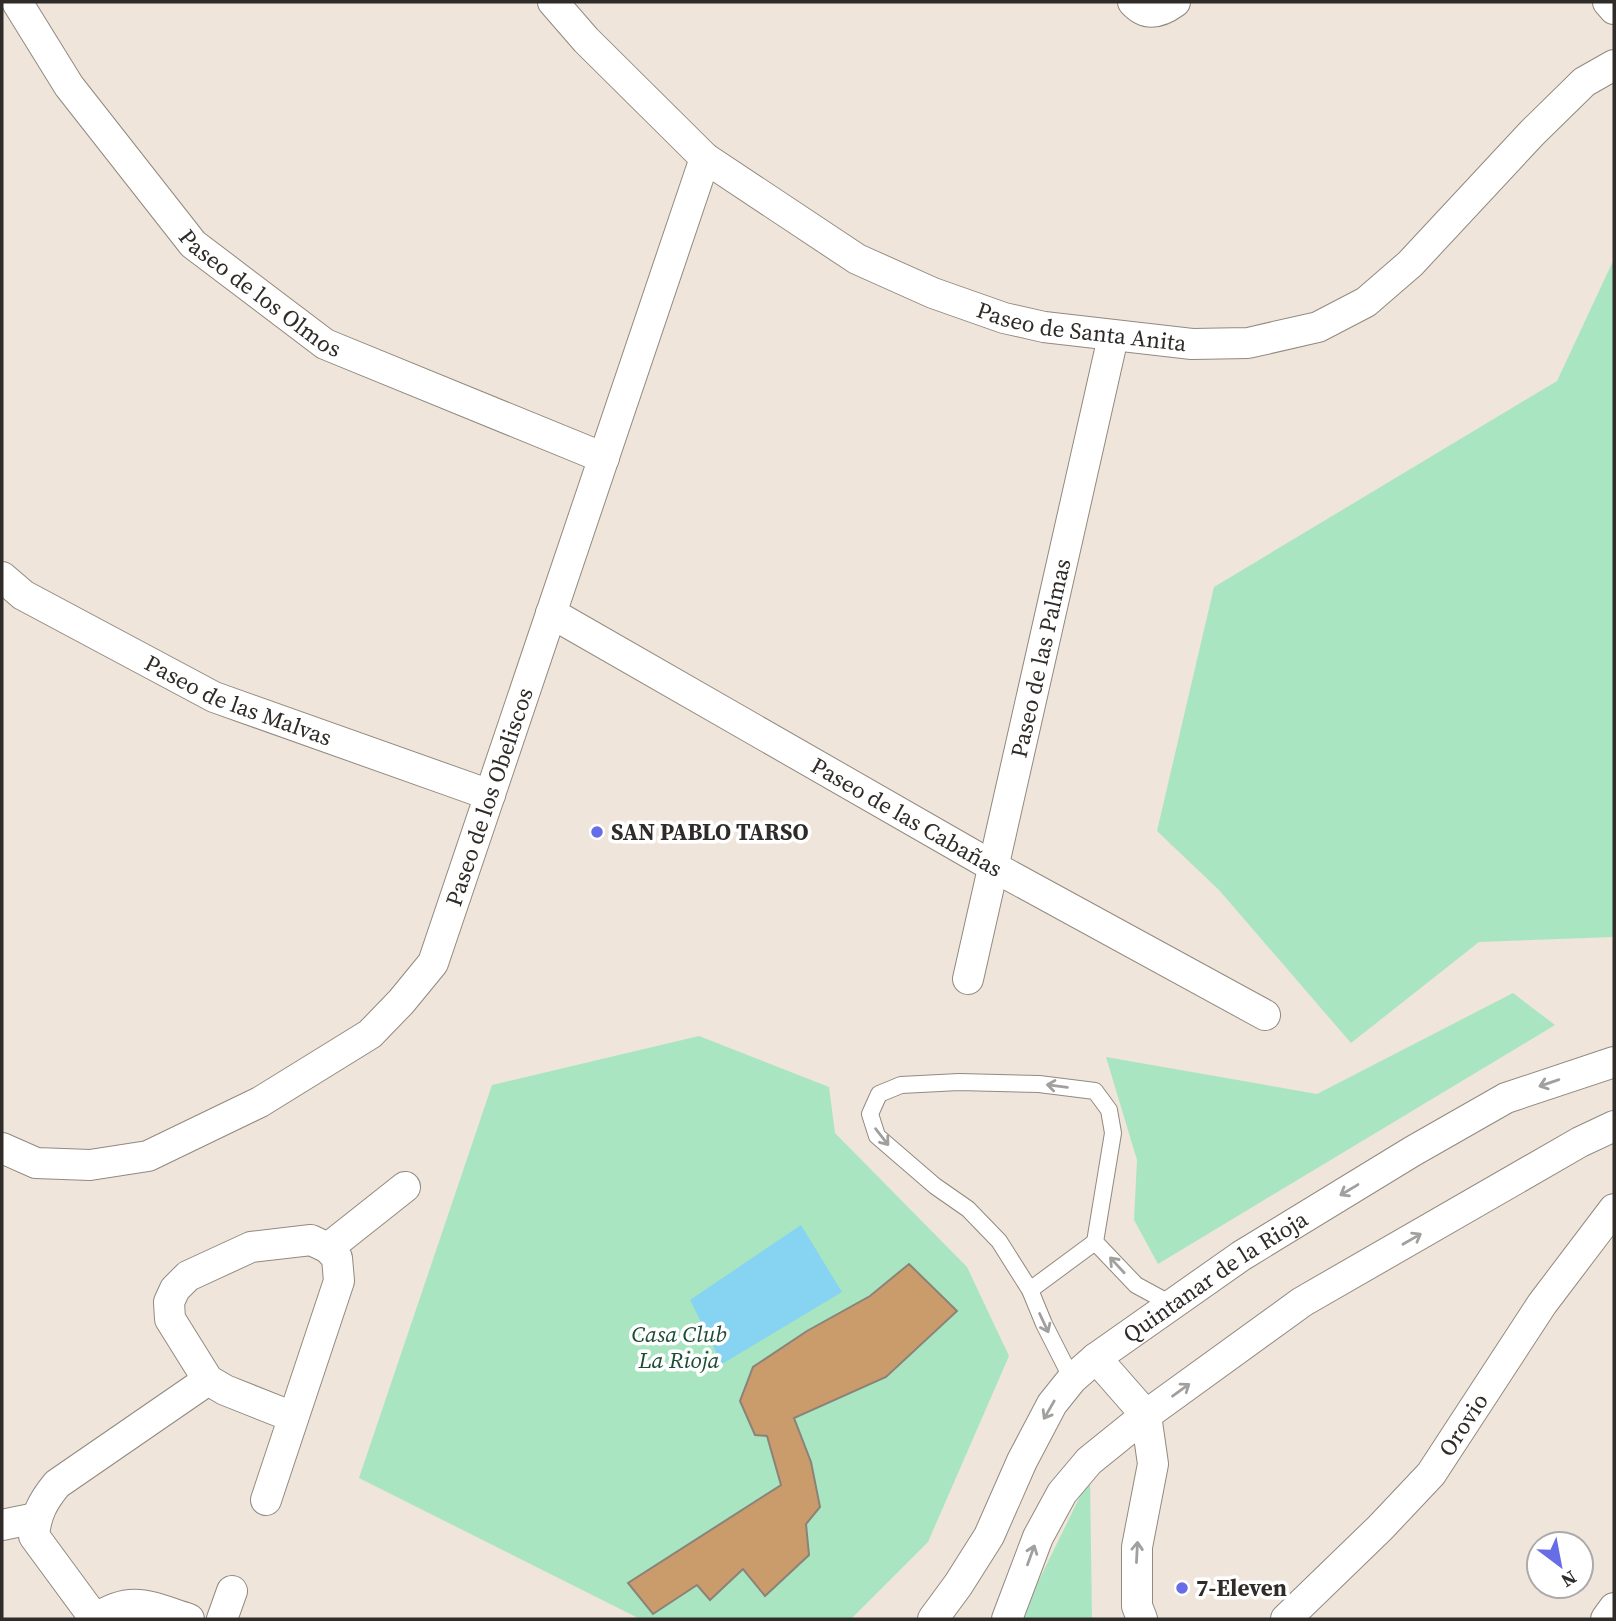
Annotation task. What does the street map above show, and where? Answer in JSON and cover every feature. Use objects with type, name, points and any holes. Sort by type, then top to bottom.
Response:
[{"type":"street","name":"Paseo de los Olmos","points":[[17,2],[69,86],[193,244],[325,344],[604,458]]},
{"type":"street","name":"Paseo de Santa Anita","points":[[553,2],[586,40],[705,158],[857,258],[933,293],[1031,324],[1113,337],[1192,344],[1248,343],[1318,327],[1366,302],[1410,264],[1532,133],[1584,82],[1614,65]]},
{"type":"street","points":[[1133,2],[1141,10],[1150,13],[1159,12],[1175,2]]},
{"type":"street","points":[[1608,2],[1614,9]]},
{"type":"street","name":"Paseo de los Obeliscos","points":[[2,1147],[36,1163],[90,1166],[148,1156],[260,1102],[370,1034],[401,1002],[433,962],[705,158]]},
{"type":"street","name":"Paseo de las Palmas","points":[[968,979],[1113,337]]},
{"type":"street","name":"Paseo de las Malvas","points":[[2,577],[23,595],[214,697],[490,795]]},
{"type":"street","name":"Paseo de las Cabañas","points":[[551,613],[993,867],[1265,1015]]},
{"type":"street","name":"Quintanar de la Rioja","points":[[933,1619],[989,1536],[1022,1461],[1052,1404],[1072,1379],[1096,1358],[1241,1256],[1413,1151],[1506,1098],[1614,1062]]},
{"type":"street","points":[[1007,1619],[1038,1537],[1062,1493],[1089,1461],[1146,1415],[1302,1302],[1580,1142],[1614,1126]]},
{"type":"street","points":[[328,1248],[405,1187]]},
{"type":"street","name":"Orovio","points":[[1286,1619],[1380,1528],[1431,1474],[1542,1304],[1614,1209]]},
{"type":"street","points":[[266,1500],[339,1281],[337,1258],[328,1248],[311,1240],[251,1247],[188,1276],[175,1289],[169,1302],[170,1320],[208,1380],[225,1390],[293,1417]]},
{"type":"street","points":[[1096,1358],[1146,1415],[1153,1464],[1137,1547],[1137,1606],[1142,1619]]},
{"type":"street","points":[[189,1619],[137,1603],[108,1610],[95,1619],[34,1536],[36,1518],[42,1503],[57,1484],[208,1380]]},
{"type":"street","points":[[2,1525],[36,1518]]},
{"type":"street","points":[[222,1619],[232,1591]]},
{"type":"street","points":[[1606,1619],[1614,1608]]},
{"type":"lane","points":[[1030,1290],[1095,1242],[1113,1133],[1109,1110],[1095,1090],[1039,1084],[959,1082],[901,1085],[879,1094],[870,1114],[877,1136],[975,1217],[999,1241],[1030,1290],[1072,1379]]},
{"type":"lane","points":[[1095,1242],[1136,1285],[1171,1304]]},
{"type":"green space","points":[[1614,259],[1614,937],[1479,942],[1351,1043],[1219,890],[1157,831],[1214,587],[1557,381]]},
{"type":"green space","points":[[1513,993],[1555,1025],[1158,1264],[1134,1220],[1137,1160],[1106,1057],[1317,1094]]},
{"type":"green space","name":"Casa Club La Rioja","points":[[699,1036],[829,1087],[835,1133],[967,1267],[1009,1356],[928,1542],[851,1619],[640,1619],[359,1478],[492,1085]]},
{"type":"green space","points":[[1090,1476],[1092,1619],[1020,1619]]},
{"type":"water","points":[[801,1225],[842,1292],[722,1364],[690,1300]]},
{"type":"building","points":[[909,1264],[957,1311],[886,1377],[794,1418],[811,1462],[820,1507],[806,1524],[809,1555],[765,1596],[743,1569],[710,1600],[697,1585],[653,1614],[628,1583],[781,1485],[767,1436],[755,1435],[740,1401],[753,1367],[807,1331],[870,1296]]},
{"type":"place","name":"SAN PABLO TARSO","points":[[597,832]]},
{"type":"place","name":"7-Eleven","points":[[1182,1588]]}]
